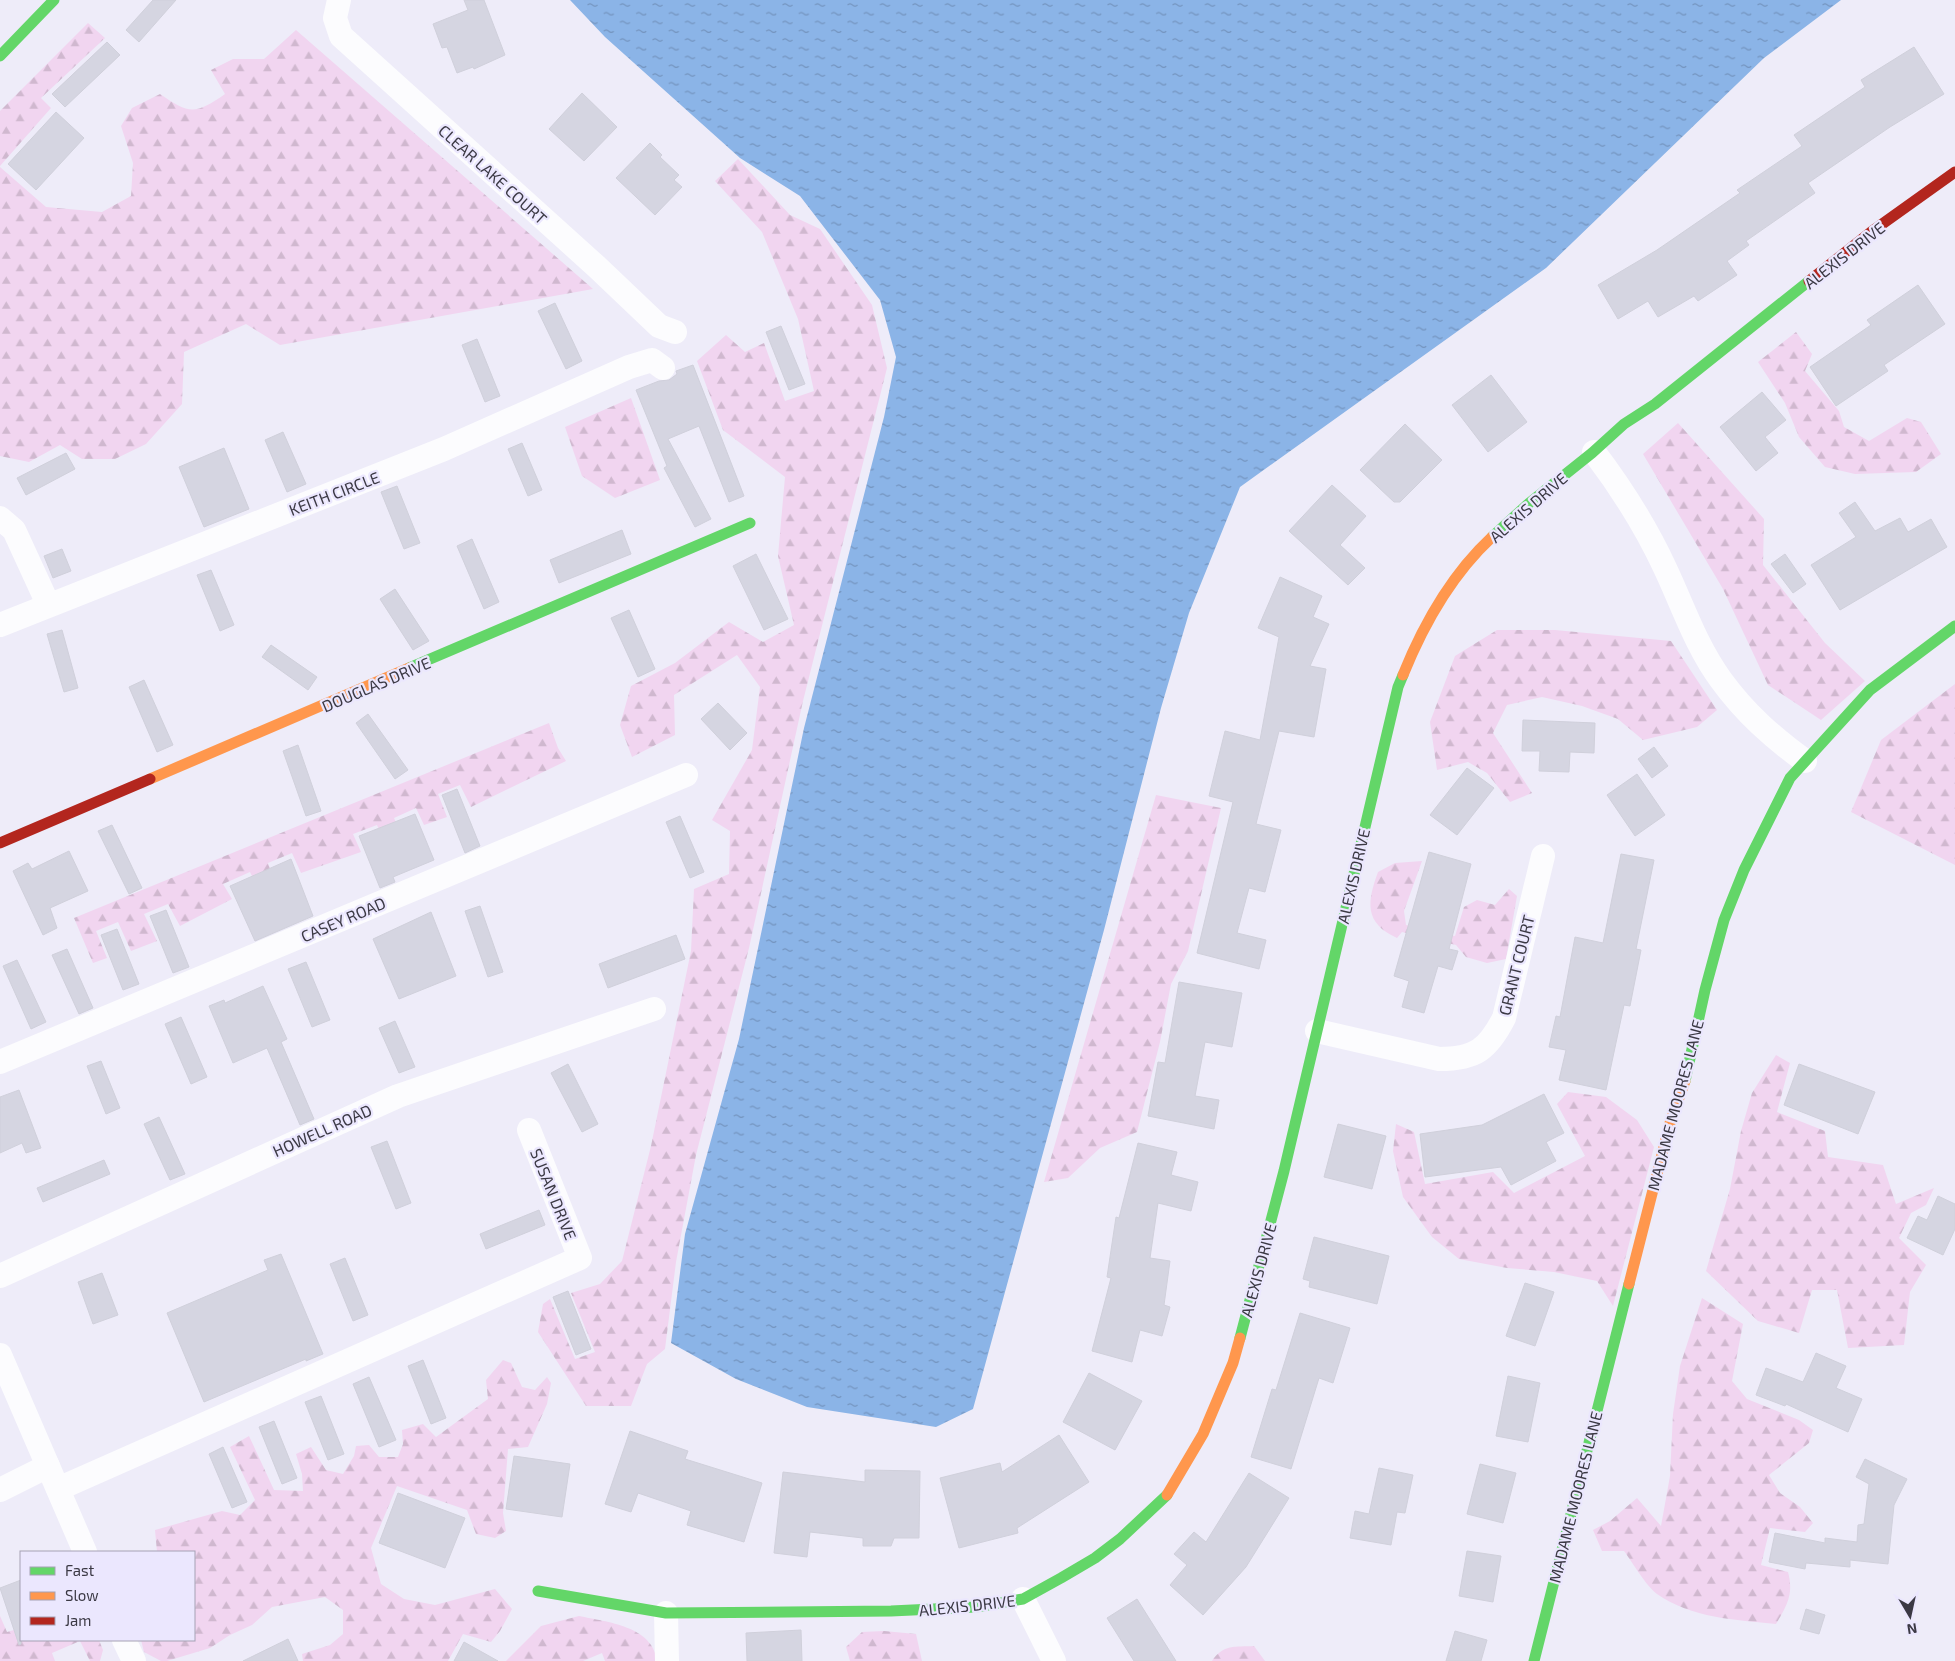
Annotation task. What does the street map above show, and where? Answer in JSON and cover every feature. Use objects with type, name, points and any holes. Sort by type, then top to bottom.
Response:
[{"type":"street","points":[[0,56],[54,0]]},
{"type":"street","name":"CLEAR LAKE COURT","points":[[339,0],[335,18],[341,36],[597,267],[659,326],[675,332]]},
{"type":"street","name":"ALEXIS DRIVE","points":[[538,1591],[666,1613],[947,1609],[1023,1599],[1095,1558],[1120,1539],[1169,1494],[1203,1434],[1233,1363],[1284,1171],[1398,687],[1425,624],[1442,596],[1484,545],[1532,501],[1594,452],[1628,420],[1655,404],[1872,232],[1955,172]]},
{"type":"street","name":"KEITH CIRCLE","points":[[0,624],[444,449],[628,367],[652,360],[663,368]]},
{"type":"street","points":[[1594,452],[1635,511],[1664,565],[1695,637],[1720,678],[1748,714],[1770,735],[1805,761]]},
{"type":"street","points":[[0,518],[14,530],[48,604]]},
{"type":"street","name":"DOUGLAS DRIVE","points":[[0,843],[750,524]]},
{"type":"street","name":"MADAME MOORES LANE","points":[[1534,1661],[1667,1133],[1685,1082],[1705,990],[1724,920],[1744,870],[1790,778],[1870,690],[1955,626]]},
{"type":"street","name":"CASEY ROAD","points":[[0,1062],[686,775]]},
{"type":"street","name":"GRANT COURT","points":[[1317,1031],[1439,1059],[1454,1059],[1468,1055],[1492,1040],[1504,1018],[1543,856]]},
{"type":"street","name":"HOWELL ROAD","points":[[0,1276],[398,1096],[654,1009]]},
{"type":"street","name":"SUSAN DRIVE","points":[[58,1489],[580,1258],[529,1130]]},
{"type":"street","points":[[0,1355],[85,1551]]},
{"type":"street","points":[[0,1490],[48,1466]]},
{"type":"street","points":[[1023,1599],[1054,1661]]},
{"type":"street","points":[[666,1613],[667,1661]]},
{"type":"street","points":[[124,1641],[134,1661]]},
{"type":"green space","points":[[88,23],[105,38],[41,98],[51,108],[0,166],[0,111]]},
{"type":"green space","points":[[296,30],[593,289],[280,345],[246,324],[184,352],[182,404],[146,444],[115,459],[82,459],[60,445],[29,462],[0,456],[0,167],[46,207],[102,212],[131,196],[133,163],[121,126],[132,108],[160,94],[185,108],[199,109],[206,106],[225,94],[211,70],[233,59],[264,59]]},
{"type":"green space","points":[[738,159],[790,215],[820,229],[872,305],[887,368],[803,701],[749,948],[696,1155],[676,1262],[665,1349],[647,1364],[631,1406],[586,1406],[538,1332],[543,1304],[550,1299],[575,1359],[595,1352],[571,1293],[600,1284],[622,1261],[651,1146],[691,951],[694,889],[729,874],[730,831],[712,820],[752,750],[760,687],[737,655],[674,695],[675,735],[632,757],[620,725],[631,686],[675,663],[729,622],[763,642],[794,625],[778,556],[785,477],[723,430],[697,361],[726,335],[745,352],[764,343],[785,401],[814,391],[798,319],[762,232],[715,181]]},
{"type":"green space","points":[[1796,332],[1812,354],[1805,371],[1839,411],[1844,427],[1869,441],[1907,418],[1921,422],[1941,454],[1916,472],[1855,474],[1825,467],[1799,437],[1785,403],[1758,362]]},
{"type":"green space","points":[[631,398],[660,480],[615,498],[582,476],[565,427]]},
{"type":"green space","points":[[1678,423],[1764,519],[1763,565],[1825,643],[1865,681],[1821,720],[1768,685],[1723,589],[1643,454]]},
{"type":"green space","points":[[1497,630],[1555,630],[1671,641],[1717,710],[1697,727],[1643,740],[1618,719],[1582,706],[1542,697],[1507,705],[1493,733],[1532,793],[1510,802],[1487,773],[1468,762],[1437,770],[1430,722],[1455,656]]},
{"type":"green space","points":[[1955,684],[1955,865],[1851,812],[1881,740]]},
{"type":"green space","points":[[549,723],[558,748],[566,761],[471,807],[460,785],[438,794],[447,817],[424,825],[416,808],[394,818],[401,833],[384,841],[377,825],[353,834],[361,852],[301,873],[292,853],[268,863],[275,882],[258,889],[250,872],[223,884],[232,899],[180,926],[168,904],[144,914],[157,941],[131,951],[118,922],[96,931],[107,958],[93,963],[74,918]]},
{"type":"green space","points":[[1156,795],[1221,808],[1188,951],[1171,984],[1160,1042],[1137,1132],[1100,1148],[1068,1178],[1044,1182]]},
{"type":"green space","points":[[1422,861],[1404,911],[1406,925],[1455,936],[1464,907],[1477,900],[1495,905],[1509,889],[1517,896],[1506,959],[1487,963],[1466,957],[1456,945],[1402,932],[1397,938],[1379,926],[1371,911],[1370,902],[1378,872],[1395,863]]},
{"type":"green space","points":[[1776,1055],[1790,1063],[1777,1112],[1825,1131],[1828,1157],[1883,1165],[1896,1204],[1934,1188],[1926,1205],[1911,1213],[1899,1238],[1926,1265],[1910,1292],[1904,1345],[1848,1348],[1837,1290],[1812,1290],[1799,1333],[1758,1321],[1706,1271],[1730,1189],[1741,1131],[1752,1093]]},
{"type":"green space","points":[[1568,1092],[1606,1097],[1637,1120],[1654,1147],[1613,1306],[1597,1281],[1554,1272],[1507,1268],[1459,1259],[1432,1237],[1403,1197],[1393,1151],[1396,1124],[1414,1132],[1425,1184],[1493,1172],[1514,1193],[1585,1156],[1557,1104]]},
{"type":"green space","points":[[1702,1298],[1743,1324],[1732,1381],[1747,1399],[1799,1420],[1813,1430],[1809,1443],[1769,1475],[1780,1493],[1800,1507],[1813,1523],[1805,1532],[1770,1528],[1761,1565],[1788,1572],[1790,1580],[1790,1593],[1776,1624],[1699,1613],[1670,1602],[1648,1586],[1624,1551],[1602,1551],[1593,1530],[1610,1521],[1637,1498],[1661,1526],[1670,1476],[1673,1414],[1680,1366]]},
{"type":"green space","points":[[503,1360],[511,1363],[522,1387],[535,1390],[547,1377],[551,1383],[547,1404],[528,1447],[508,1449],[503,1513],[506,1531],[495,1538],[476,1534],[467,1510],[397,1486],[371,1548],[381,1584],[404,1599],[435,1605],[495,1589],[512,1609],[500,1631],[491,1642],[463,1634],[448,1661],[303,1661],[302,1654],[330,1645],[343,1634],[343,1610],[325,1597],[272,1607],[252,1625],[230,1635],[210,1648],[167,1661],[161,1661],[144,1652],[141,1641],[195,1641],[195,1551],[157,1551],[155,1530],[222,1511],[240,1515],[255,1500],[230,1447],[249,1436],[274,1490],[303,1491],[302,1474],[296,1454],[311,1447],[326,1470],[343,1474],[354,1456],[356,1446],[369,1445],[379,1457],[398,1457],[403,1444],[402,1430],[423,1424],[436,1437],[488,1399],[486,1380]]},
{"type":"green space","points":[[0,1616],[7,1632],[20,1628],[20,1641],[80,1641],[52,1653],[55,1661],[0,1661]]},
{"type":"green space","points":[[579,1616],[615,1624],[638,1633],[654,1649],[657,1661],[605,1661],[602,1653],[583,1661],[506,1661],[541,1626]]},
{"type":"green space","points":[[884,1631],[916,1634],[922,1661],[850,1661],[846,1647],[862,1632]]},
{"type":"green space","points":[[80,1641],[99,1641],[103,1650],[100,1661],[90,1661]]},
{"type":"green space","points":[[1254,1646],[1265,1661],[1212,1661],[1225,1649]]},
{"type":"water","points":[[570,0],[1841,0],[1764,58],[1546,268],[1240,487],[1189,613],[1161,708],[1104,930],[973,1409],[936,1427],[807,1407],[736,1379],[671,1343],[685,1234],[739,1039],[804,728],[884,417],[896,357],[880,300],[800,196],[740,158],[605,37]]},
{"type":"building","points":[[153,0],[176,0],[139,42],[126,30]]},
{"type":"building","points":[[464,0],[484,0],[505,55],[474,69],[473,67],[457,73],[447,47],[442,48],[433,24],[468,10]]},
{"type":"building","points":[[107,42],[120,55],[65,107],[52,94]]},
{"type":"building","points":[[1914,47],[1944,94],[1890,127],[1808,183],[1815,193],[1746,241],[1749,245],[1727,261],[1737,275],[1698,301],[1694,296],[1658,317],[1648,301],[1618,319],[1598,285],[1657,250],[1740,193],[1737,190],[1802,146],[1794,135],[1865,87],[1861,80]]},
{"type":"building","points":[[582,93],[617,127],[584,161],[549,129]]},
{"type":"building","points":[[56,112],[84,138],[36,190],[8,164]]},
{"type":"building","points":[[650,143],[662,155],[660,157],[679,175],[674,180],[682,187],[655,215],[616,178]]},
{"type":"building","points":[[1918,285],[1945,324],[1884,365],[1888,371],[1836,406],[1810,367],[1871,325],[1867,320]]},
{"type":"building","points":[[555,303],[582,361],[566,369],[538,311]]},
{"type":"building","points":[[781,326],[805,384],[789,390],[766,332]]},
{"type":"building","points":[[477,339],[500,396],[485,402],[462,345]]},
{"type":"building","points":[[693,365],[744,496],[729,502],[699,426],[668,439],[711,519],[695,527],[664,468],[667,466],[636,390],[659,381],[669,380],[677,374],[676,371]]},
{"type":"building","points":[[1491,375],[1527,422],[1488,452],[1452,405]]},
{"type":"building","points":[[1762,392],[1786,420],[1765,437],[1778,453],[1756,471],[1720,427]]},
{"type":"building","points":[[1405,424],[1442,460],[1400,502],[1394,502],[1360,470]]},
{"type":"building","points":[[283,432],[306,484],[287,492],[265,440]]},
{"type":"building","points":[[522,443],[542,490],[528,496],[508,449]]},
{"type":"building","points":[[224,448],[249,509],[204,527],[179,467]]},
{"type":"building","points":[[66,453],[75,469],[26,495],[17,478]]},
{"type":"building","points":[[1332,485],[1366,516],[1340,545],[1365,568],[1348,585],[1289,531]]},
{"type":"building","points":[[397,486],[420,543],[404,549],[381,492]]},
{"type":"building","points":[[1855,502],[1875,531],[1900,518],[1908,532],[1931,519],[1947,547],[1840,610],[1811,565],[1856,537],[1839,513]]},
{"type":"building","points":[[622,530],[631,554],[559,583],[550,560]]},
{"type":"building","points":[[472,539],[499,602],[484,609],[457,546]]},
{"type":"building","points":[[62,549],[71,571],[53,578],[44,556]]},
{"type":"building","points":[[756,554],[788,619],[764,630],[733,566]]},
{"type":"building","points":[[1785,554],[1806,584],[1793,593],[1771,564]]},
{"type":"building","points":[[211,570],[234,625],[220,631],[197,575]]},
{"type":"building","points":[[1280,577],[1322,596],[1313,617],[1329,624],[1310,666],[1326,669],[1314,737],[1279,731],[1256,824],[1281,830],[1265,892],[1249,888],[1237,933],[1266,940],[1259,969],[1197,953],[1233,802],[1209,796],[1225,731],[1260,740],[1279,637],[1258,628]]},
{"type":"building","points":[[395,589],[429,641],[413,650],[380,599]]},
{"type":"building","points":[[629,610],[655,669],[638,677],[611,618]]},
{"type":"building","points":[[62,630],[78,688],[64,692],[47,634]]},
{"type":"building","points":[[271,645],[317,677],[308,690],[262,657]]},
{"type":"building","points":[[144,680],[173,745],[157,752],[129,687]]},
{"type":"building","points":[[718,703],[747,733],[730,750],[701,719]]},
{"type":"building","points":[[368,714],[408,770],[395,779],[356,723]]},
{"type":"building","points":[[1523,720],[1595,723],[1594,753],[1570,752],[1569,772],[1539,771],[1540,751],[1522,751]]},
{"type":"building","points":[[298,745],[321,811],[306,816],[283,751]]},
{"type":"building","points":[[1654,747],[1668,766],[1652,778],[1638,759]]},
{"type":"building","points":[[1467,768],[1494,788],[1457,835],[1430,815]]},
{"type":"building","points":[[1637,774],[1665,815],[1635,836],[1607,795]]},
{"type":"building","points":[[457,789],[480,846],[465,853],[442,795]]},
{"type":"building","points":[[415,814],[434,860],[393,877],[395,882],[380,888],[359,836]]},
{"type":"building","points":[[680,816],[704,872],[690,878],[666,822]]},
{"type":"building","points":[[112,825],[142,888],[129,894],[98,831]]},
{"type":"building","points":[[69,851],[88,891],[50,908],[57,928],[43,935],[13,871],[28,863],[32,869]]},
{"type":"building","points":[[1429,852],[1471,864],[1449,949],[1458,951],[1452,970],[1438,966],[1424,1013],[1402,1007],[1409,981],[1394,976]]},
{"type":"building","points":[[1621,854],[1654,860],[1636,949],[1641,950],[1630,1006],[1624,1005],[1606,1090],[1559,1080],[1566,1050],[1549,1047],[1556,1016],[1560,1017],[1575,937],[1603,943]]},
{"type":"building","points":[[291,859],[313,916],[255,941],[230,886]]},
{"type":"building","points":[[480,906],[503,972],[488,977],[465,911]]},
{"type":"building","points":[[166,910],[189,967],[173,973],[150,916]]},
{"type":"building","points":[[431,912],[456,976],[399,999],[373,939]]},
{"type":"building","points":[[117,929],[139,984],[123,990],[101,935]]},
{"type":"building","points":[[676,935],[685,959],[608,988],[599,964]]},
{"type":"building","points":[[67,949],[93,1008],[79,1014],[52,955]]},
{"type":"building","points":[[17,960],[46,1022],[31,1029],[3,966]]},
{"type":"building","points":[[306,962],[330,1020],[312,1027],[288,969]]},
{"type":"building","points":[[1179,982],[1242,993],[1232,1047],[1205,1042],[1195,1096],[1219,1100],[1214,1129],[1148,1116],[1158,1062],[1165,1063]]},
{"type":"building","points":[[263,986],[287,1039],[281,1042],[314,1119],[300,1125],[267,1048],[233,1063],[209,1006],[224,1000],[225,1003]]},
{"type":"building","points":[[181,1017],[207,1077],[191,1084],[165,1024]]},
{"type":"building","points":[[395,1021],[415,1067],[399,1073],[379,1028]]},
{"type":"building","points":[[101,1061],[120,1108],[106,1114],[87,1066]]},
{"type":"building","points":[[568,1064],[598,1124],[582,1132],[551,1073]]},
{"type":"building","points":[[1799,1064],[1875,1092],[1858,1134],[1784,1105]]},
{"type":"building","points":[[19,1090],[41,1148],[26,1153],[22,1143],[0,1153],[0,1097]]},
{"type":"building","points":[[1544,1094],[1564,1133],[1546,1142],[1556,1161],[1511,1185],[1501,1167],[1425,1177],[1420,1134],[1482,1125]]},
{"type":"building","points":[[159,1117],[185,1174],[170,1180],[144,1124]]},
{"type":"building","points":[[1338,1124],[1386,1136],[1372,1189],[1324,1177]]},
{"type":"building","points":[[387,1141],[411,1203],[396,1209],[371,1147]]},
{"type":"building","points":[[1138,1143],[1177,1152],[1171,1175],[1198,1182],[1191,1211],[1158,1203],[1150,1258],[1170,1261],[1164,1305],[1170,1307],[1162,1336],[1140,1330],[1132,1362],[1092,1351],[1111,1278],[1107,1277],[1116,1217],[1119,1218]]},
{"type":"building","points":[[104,1160],[110,1174],[43,1202],[37,1188]]},
{"type":"building","points":[[1938,1196],[1955,1204],[1955,1229],[1943,1255],[1907,1238],[1918,1216],[1927,1220]]},
{"type":"building","points":[[539,1210],[545,1225],[486,1249],[480,1234]]},
{"type":"building","points":[[1314,1237],[1389,1256],[1377,1304],[1309,1287],[1310,1281],[1303,1279]]},
{"type":"building","points":[[281,1254],[323,1354],[306,1361],[306,1359],[204,1402],[167,1313],[268,1270],[264,1260]]},
{"type":"building","points":[[345,1258],[368,1315],[353,1321],[330,1264]]},
{"type":"building","points":[[102,1273],[118,1315],[93,1324],[78,1282]]},
{"type":"building","points":[[1525,1283],[1554,1292],[1535,1346],[1506,1336]]},
{"type":"building","points":[[568,1291],[591,1349],[576,1355],[553,1297]]},
{"type":"building","points":[[1300,1313],[1350,1328],[1333,1383],[1319,1378],[1291,1469],[1251,1457],[1272,1389],[1276,1390]]},
{"type":"building","points":[[1816,1353],[1846,1366],[1836,1388],[1862,1399],[1848,1432],[1786,1404],[1785,1406],[1756,1395],[1766,1368],[1803,1382]]},
{"type":"building","points":[[423,1360],[446,1418],[431,1424],[408,1366]]},
{"type":"building","points":[[1089,1373],[1142,1401],[1115,1450],[1063,1422]]},
{"type":"building","points":[[1508,1376],[1540,1383],[1528,1442],[1496,1436]]},
{"type":"building","points":[[369,1377],[396,1440],[379,1447],[353,1384]]},
{"type":"building","points":[[321,1396],[344,1454],[328,1460],[305,1402]]},
{"type":"building","points":[[274,1421],[297,1478],[282,1484],[259,1427]]},
{"type":"building","points":[[630,1431],[688,1451],[685,1459],[762,1483],[744,1542],[687,1525],[691,1511],[638,1493],[631,1512],[605,1504]]},
{"type":"building","points":[[1059,1435],[1089,1482],[1017,1528],[1018,1533],[959,1548],[940,1478],[1000,1463],[1002,1472]]},
{"type":"building","points":[[223,1447],[247,1502],[232,1508],[209,1454]]},
{"type":"building","points":[[514,1456],[570,1464],[562,1517],[506,1509]]},
{"type":"building","points":[[1865,1459],[1907,1479],[1894,1505],[1888,1564],[1850,1560],[1850,1567],[1806,1563],[1805,1569],[1769,1562],[1775,1533],[1825,1543],[1825,1538],[1857,1542],[1858,1525],[1864,1524],[1869,1484],[1856,1477]]},
{"type":"building","points":[[1480,1464],[1516,1473],[1503,1523],[1467,1514]]},
{"type":"building","points":[[1379,1468],[1413,1475],[1405,1513],[1397,1512],[1391,1545],[1350,1538],[1355,1511],[1369,1514]]},
{"type":"building","points":[[865,1470],[920,1471],[919,1538],[894,1538],[891,1546],[863,1546],[863,1538],[810,1532],[807,1557],[774,1553],[783,1472],[865,1482]]},
{"type":"building","points":[[1249,1473],[1289,1498],[1246,1567],[1203,1615],[1170,1585],[1187,1565],[1174,1554],[1194,1532],[1206,1542]]},
{"type":"building","points":[[398,1493],[465,1518],[445,1568],[379,1543]]},
{"type":"building","points":[[1467,1551],[1501,1556],[1493,1602],[1459,1596]]},
{"type":"building","points":[[20,1580],[21,1644],[19,1645],[0,1588]]},
{"type":"building","points":[[1137,1599],[1176,1661],[1134,1661],[1107,1618]]},
{"type":"building","points":[[1806,1609],[1825,1615],[1819,1634],[1800,1629]]},
{"type":"building","points":[[801,1630],[802,1661],[747,1661],[746,1633]]},
{"type":"building","points":[[1455,1631],[1487,1640],[1481,1661],[1446,1661]]},
{"type":"building","points":[[288,1639],[298,1661],[243,1661]]},
{"type":"building","points":[[464,1642],[498,1661],[454,1661]]},
{"type":"traffic: fast","points":[[0,56],[54,0]]},
{"type":"traffic: fast","points":[[1492,537],[1527,505],[1592,453],[1624,424],[1655,404],[1809,281]]},
{"type":"traffic: fast","points":[[409,668],[750,523]]},
{"type":"traffic: fast","points":[[1685,1081],[1705,990],[1724,920],[1744,870],[1790,778],[1870,690],[1955,626]]},
{"type":"traffic: fast","points":[[1240,1338],[1284,1171],[1398,687],[1403,675]]},
{"type":"traffic: fast","points":[[1534,1661],[1629,1284]]},
{"type":"traffic: fast","points":[[538,1591],[666,1613],[891,1611],[976,1607],[1023,1599],[1061,1578],[1095,1558],[1120,1539],[1167,1495]]},
{"type":"traffic: slow","points":[[1403,675],[1420,637],[1440,601],[1464,567],[1492,537]]},
{"type":"traffic: slow","points":[[150,779],[409,668]]},
{"type":"traffic: slow","points":[[1629,1284],[1670,1123],[1685,1081]]},
{"type":"traffic: slow","points":[[1167,1495],[1203,1434],[1233,1363],[1240,1338]]},
{"type":"traffic: jam","points":[[1809,281],[1871,232],[1955,172]]},
{"type":"traffic: jam","points":[[0,843],[150,779]]}]
